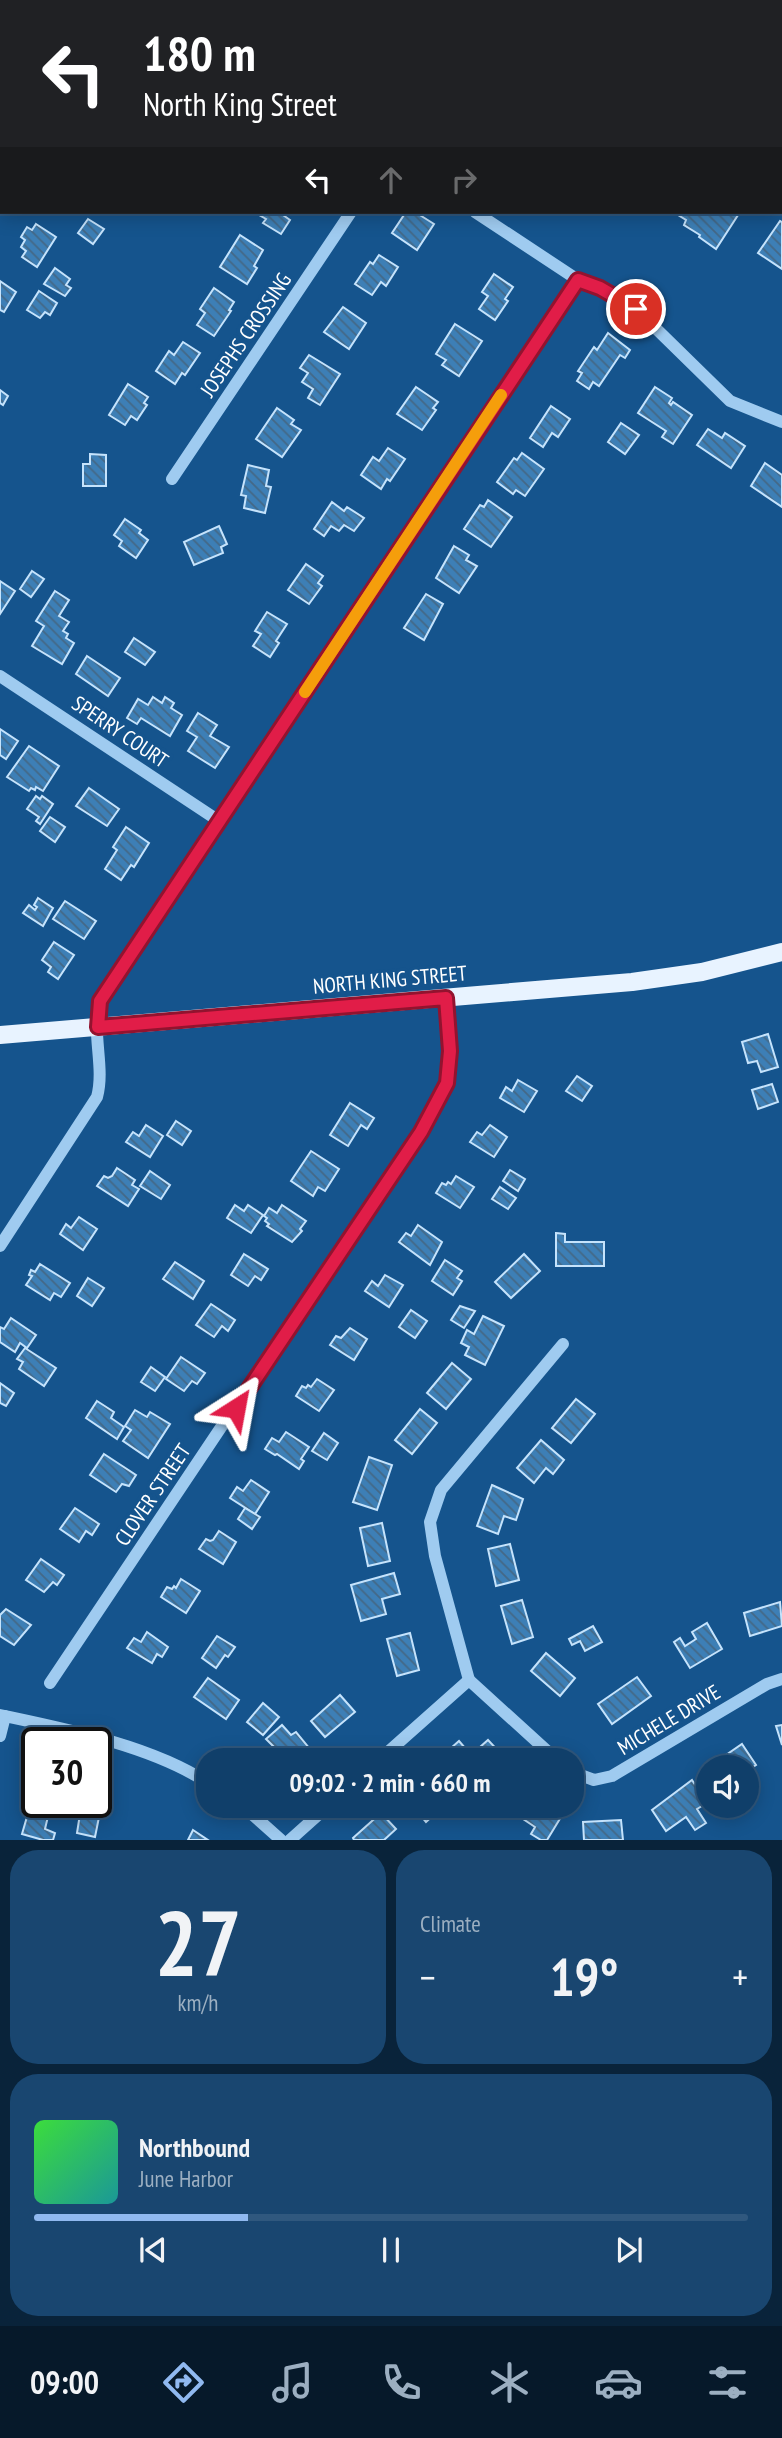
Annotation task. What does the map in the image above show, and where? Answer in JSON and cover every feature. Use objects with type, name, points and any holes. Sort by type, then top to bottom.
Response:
[{"type":"main road","name":"NORTH KING STREET","points":[[0,1035],[679,976],[782,952]]},
{"type":"street","name":"JOSEPHS CROSSING","points":[[172,479],[350,214]]},
{"type":"street","points":[[478,214],[578,280],[600,288],[636,309],[730,401],[782,422]]},
{"type":"street","points":[[0,1246],[97,1097],[100,1077],[98,1009],[103,994],[578,280]]},
{"type":"street","name":"SPERRY COURT","points":[[0,676],[219,821]]},
{"type":"street","name":"CLOVER STREET","points":[[50,1683],[436,1106],[450,1070],[446,998]]},
{"type":"street","points":[[543,1748],[469,1680],[435,1556],[430,1522],[441,1490],[563,1344]]},
{"type":"street","name":"MICHELE DRIVE","points":[[584,1776],[594,1780],[612,1776],[767,1684],[782,1679]]},
{"type":"street","points":[[392,1748],[469,1680]]},
{"type":"street","points":[[0,1737],[2,1716],[133,1749],[163,1759],[196,1777]]},
{"type":"street","points":[[257,1818],[281,1839]]},
{"type":"street","points":[[290,1839],[314,1818]]},
{"type":"building","points":[[257,214],[284,214],[290,220],[281,234],[263,223],[266,219]]},
{"type":"building","points":[[405,214],[418,214],[434,224],[417,250],[392,233]]},
{"type":"building","points":[[739,214],[716,249],[684,225],[686,220],[678,215]]},
{"type":"building","points":[[88,219],[104,229],[93,244],[78,233]]},
{"type":"building","points":[[780,221],[782,222],[782,269],[758,253]]},
{"type":"building","points":[[36,224],[56,237],[37,267],[22,257],[26,251],[21,247],[25,240],[21,237],[27,227],[32,230]]},
{"type":"building","points":[[240,235],[263,250],[254,266],[257,268],[247,284],[220,267]]},
{"type":"building","points":[[379,255],[398,267],[386,286],[381,282],[372,295],[355,284],[370,262],[373,264]]},
{"type":"building","points":[[55,268],[70,279],[66,285],[71,288],[65,296],[44,284]]},
{"type":"building","points":[[494,274],[513,287],[505,299],[508,301],[495,320],[479,309],[488,296],[482,292]]},
{"type":"building","points":[[0,281],[16,292],[4,312],[0,310]]},
{"type":"building","points":[[214,288],[234,302],[214,336],[197,325],[205,313],[200,309]]},
{"type":"building","points":[[39,291],[57,303],[50,315],[45,312],[40,318],[27,310]]},
{"type":"building","points":[[343,307],[366,323],[349,349],[324,332]]},
{"type":"building","points":[[455,324],[482,341],[459,376],[442,365],[446,360],[436,354]]},
{"type":"building","points":[[608,333],[630,350],[625,358],[620,355],[599,386],[593,382],[589,389],[577,381],[582,373],[578,371],[594,347],[597,350]]},
{"type":"building","points":[[183,342],[200,353],[185,375],[182,373],[175,384],[156,371],[169,351],[174,355]]},
{"type":"building","points":[[309,355],[340,374],[320,405],[308,398],[313,389],[302,382],[308,373],[300,368]]},
{"type":"building","points":[[128,384],[148,397],[144,403],[147,405],[137,420],[131,416],[125,425],[109,415]]},
{"type":"building","points":[[416,387],[438,402],[433,408],[436,410],[422,430],[397,414]]},
{"type":"building","points":[[655,387],[672,398],[669,403],[671,405],[673,402],[692,415],[673,444],[662,437],[666,431],[638,413]]},
{"type":"building","points":[[0,390],[8,396],[3,405],[0,403]]},
{"type":"building","points":[[551,406],[570,419],[558,437],[552,433],[543,447],[530,438]]},
{"type":"building","points":[[277,408],[294,420],[291,424],[301,430],[282,457],[256,439]]},
{"type":"building","points":[[621,423],[639,435],[625,454],[608,442]]},
{"type":"building","points":[[708,429],[722,438],[725,433],[745,446],[731,468],[697,445]]},
{"type":"building","points":[[388,448],[405,459],[381,489],[361,475],[373,457],[379,461]]},
{"type":"building","points":[[522,453],[544,469],[525,496],[516,490],[513,494],[497,482],[514,458],[517,460]]},
{"type":"building","points":[[90,454],[106,455],[106,486],[83,486],[83,464],[90,464]]},
{"type":"building","points":[[765,463],[782,475],[782,507],[751,486]]},
{"type":"building","points":[[248,465],[269,470],[266,486],[271,487],[265,513],[244,508],[246,496],[241,495]]},
{"type":"building","points":[[488,500],[512,517],[491,547],[464,529],[480,505],[484,507]]},
{"type":"building","points":[[332,502],[344,511],[347,507],[364,518],[354,531],[344,525],[339,531],[331,526],[324,536],[314,529]]},
{"type":"building","points":[[125,519],[141,530],[139,533],[148,540],[136,558],[119,546],[122,541],[114,535]]},
{"type":"building","points":[[219,526],[227,544],[221,547],[223,553],[194,565],[184,542]]},
{"type":"building","points":[[454,546],[469,555],[466,560],[477,566],[459,593],[436,578]]},
{"type":"building","points":[[306,564],[323,576],[318,583],[322,586],[309,604],[288,590]]},
{"type":"building","points":[[32,571],[44,579],[31,597],[20,589]]},
{"type":"building","points":[[0,581],[15,591],[0,614]]},
{"type":"building","points":[[55,591],[69,600],[59,616],[69,622],[63,631],[68,634],[66,638],[74,643],[62,664],[32,646],[44,626],[36,621]]},
{"type":"building","points":[[426,594],[443,604],[424,640],[404,628]]},
{"type":"building","points":[[267,612],[287,624],[270,657],[253,646],[261,634],[255,631]]},
{"type":"building","points":[[134,638],[155,652],[145,665],[125,652]]},
{"type":"building","points":[[87,656],[120,678],[108,696],[76,674]]},
{"type":"building","points":[[153,697],[162,703],[165,697],[174,703],[171,708],[182,715],[170,736],[141,718],[137,724],[127,718],[138,699],[148,705]]},
{"type":"building","points":[[198,713],[217,725],[210,736],[229,747],[215,768],[188,751],[197,737],[187,731]]},
{"type":"building","points":[[0,729],[18,741],[6,759],[0,755]]},
{"type":"building","points":[[29,746],[59,766],[43,791],[36,787],[35,790],[31,788],[29,791],[7,777]]},
{"type":"building","points":[[89,788],[119,809],[107,826],[76,806]]},
{"type":"building","points":[[36,796],[40,799],[42,796],[53,804],[40,824],[36,821],[39,817],[27,809]]},
{"type":"building","points":[[50,817],[65,827],[55,842],[40,831]]},
{"type":"building","points":[[126,827],[149,843],[134,867],[131,865],[121,880],[105,869],[117,850],[113,847]]},
{"type":"building","points":[[38,898],[53,908],[43,926],[23,913],[29,905],[35,910],[37,907],[34,905]]},
{"type":"building","points":[[65,901],[96,921],[84,939],[53,919]]},
{"type":"building","points":[[54,942],[74,955],[58,979],[48,972],[51,967],[42,960]]},
{"type":"building","points":[[768,1034],[778,1067],[761,1072],[757,1061],[748,1063],[742,1042]]},
{"type":"building","points":[[577,1076],[592,1086],[582,1101],[566,1091]]},
{"type":"building","points":[[518,1080],[537,1091],[524,1112],[500,1098],[506,1087],[512,1091]]},
{"type":"building","points":[[772,1084],[778,1102],[758,1109],[752,1090]]},
{"type":"building","points":[[350,1103],[374,1118],[367,1129],[361,1125],[348,1146],[330,1135]]},
{"type":"building","points":[[176,1121],[191,1131],[182,1145],[167,1135]]},
{"type":"building","points":[[146,1125],[163,1136],[150,1157],[126,1142],[133,1132],[139,1136]]},
{"type":"building","points":[[490,1125],[507,1137],[494,1157],[470,1142],[477,1132],[482,1135]]},
{"type":"building","points":[[311,1151],[339,1169],[325,1191],[318,1187],[313,1196],[291,1181]]},
{"type":"building","points":[[117,1168],[135,1180],[132,1185],[139,1189],[128,1206],[97,1186],[104,1176],[112,1176]]},
{"type":"building","points":[[510,1170],[525,1179],[518,1191],[503,1181]]},
{"type":"building","points":[[150,1171],[170,1185],[161,1199],[140,1186]]},
{"type":"building","points":[[456,1176],[474,1187],[460,1208],[436,1193],[442,1183],[451,1184]]},
{"type":"building","points":[[500,1187],[516,1198],[508,1209],[492,1199]]},
{"type":"building","points":[[235,1205],[244,1211],[248,1205],[263,1215],[251,1233],[227,1218]]},
{"type":"building","points":[[282,1205],[306,1221],[300,1229],[302,1231],[292,1242],[267,1226],[269,1224],[265,1221],[267,1218],[264,1216],[269,1208],[277,1213]]},
{"type":"building","points":[[79,1217],[97,1229],[83,1250],[60,1234],[66,1224],[71,1228]]},
{"type":"building","points":[[418,1225],[442,1242],[430,1265],[399,1242],[406,1233],[411,1236]]},
{"type":"building","points":[[556,1233],[565,1234],[565,1242],[604,1242],[604,1266],[556,1266]]},
{"type":"building","points":[[244,1254],[268,1269],[261,1280],[255,1276],[248,1286],[231,1275]]},
{"type":"building","points":[[524,1254],[540,1271],[511,1298],[495,1282]]},
{"type":"building","points":[[445,1260],[462,1271],[457,1278],[462,1281],[453,1295],[432,1281]]},
{"type":"building","points":[[175,1262],[204,1281],[193,1299],[163,1279]]},
{"type":"building","points":[[40,1264],[70,1283],[61,1297],[54,1293],[50,1300],[26,1285],[32,1276],[29,1275],[31,1270],[35,1272]]},
{"type":"building","points":[[385,1275],[403,1285],[389,1307],[365,1291],[372,1281],[378,1286]]},
{"type":"building","points":[[88,1278],[104,1288],[92,1306],[77,1296]]},
{"type":"building","points":[[211,1304],[235,1320],[228,1331],[222,1326],[214,1337],[196,1325]]},
{"type":"building","points":[[460,1306],[475,1311],[464,1328],[451,1320]]},
{"type":"building","points":[[411,1310],[427,1321],[415,1338],[399,1327]]},
{"type":"building","points":[[483,1316],[504,1326],[485,1365],[465,1355],[469,1347],[461,1343],[467,1330],[474,1334]]},
{"type":"building","points":[[11,1318],[36,1335],[27,1348],[20,1343],[15,1352],[0,1342],[0,1327],[4,1329]]},
{"type":"building","points":[[350,1328],[367,1339],[354,1360],[330,1345],[336,1336],[341,1338]]},
{"type":"building","points":[[25,1348],[56,1368],[44,1386],[19,1369],[23,1362],[17,1359]]},
{"type":"building","points":[[181,1357],[205,1373],[197,1384],[192,1381],[184,1391],[166,1379]]},
{"type":"building","points":[[452,1363],[471,1379],[446,1409],[427,1393]]},
{"type":"building","points":[[151,1367],[165,1377],[155,1391],[141,1382]]},
{"type":"building","points":[[317,1379],[334,1390],[319,1411],[296,1396],[302,1386],[311,1387]]},
{"type":"building","points":[[0,1383],[14,1393],[6,1406],[0,1403]]},
{"type":"building","points":[[576,1399],[595,1414],[571,1443],[552,1428]]},
{"type":"building","points":[[97,1401],[114,1412],[111,1418],[124,1427],[117,1439],[86,1418]]},
{"type":"building","points":[[420,1409],[437,1423],[412,1454],[395,1440]]},
{"type":"building","points":[[135,1410],[147,1417],[150,1412],[170,1424],[148,1458],[123,1441],[131,1430],[125,1426]]},
{"type":"building","points":[[286,1432],[309,1447],[301,1459],[304,1461],[299,1469],[265,1449],[272,1438],[279,1442]]},
{"type":"building","points":[[324,1433],[338,1443],[327,1460],[312,1451]]},
{"type":"building","points":[[541,1440],[564,1460],[553,1474],[546,1468],[534,1483],[517,1468]]},
{"type":"building","points":[[104,1454],[136,1475],[129,1486],[122,1484],[116,1492],[90,1475]]},
{"type":"building","points":[[369,1457],[392,1465],[377,1510],[353,1502]]},
{"type":"building","points":[[251,1480],[269,1492],[255,1514],[230,1498],[237,1487],[243,1491]]},
{"type":"building","points":[[492,1485],[523,1499],[516,1520],[504,1516],[498,1534],[477,1526]]},
{"type":"building","points":[[75,1508],[99,1524],[92,1535],[86,1531],[79,1542],[60,1529]]},
{"type":"building","points":[[245,1508],[260,1517],[252,1529],[238,1519]]},
{"type":"building","points":[[382,1523],[390,1561],[368,1566],[360,1528]]},
{"type":"building","points":[[219,1531],[236,1542],[223,1564],[199,1549],[206,1539],[213,1540]]},
{"type":"building","points":[[510,1544],[519,1580],[496,1586],[488,1549]]},
{"type":"building","points":[[41,1559],[64,1575],[57,1585],[53,1582],[44,1592],[26,1580]]},
{"type":"building","points":[[394,1573],[400,1594],[382,1599],[386,1614],[361,1621],[351,1585]]},
{"type":"building","points":[[181,1579],[200,1591],[186,1613],[161,1597],[167,1587],[176,1588]]},
{"type":"building","points":[[522,1600],[533,1637],[512,1644],[501,1606]]},
{"type":"building","points":[[780,1602],[782,1626],[750,1636],[744,1613]]},
{"type":"building","points":[[6,1609],[31,1625],[14,1645],[0,1636],[0,1615]]},
{"type":"building","points":[[707,1623],[722,1649],[690,1668],[674,1642],[680,1638],[685,1646],[696,1639],[692,1632]]},
{"type":"building","points":[[593,1626],[602,1642],[585,1651],[580,1641],[572,1645],[569,1639]]},
{"type":"building","points":[[147,1632],[168,1647],[162,1657],[157,1654],[152,1663],[127,1648],[134,1638],[141,1642]]},
{"type":"building","points":[[410,1633],[419,1670],[397,1676],[387,1639]]},
{"type":"building","points":[[217,1636],[235,1647],[216,1668],[202,1658]]},
{"type":"building","points":[[546,1653],[575,1678],[560,1696],[531,1671]]},
{"type":"building","points":[[637,1677],[651,1696],[612,1724],[598,1704]]},
{"type":"building","points":[[208,1678],[239,1700],[226,1719],[194,1697]]},
{"type":"building","points":[[340,1695],[355,1712],[325,1737],[311,1721]]},
{"type":"building","points":[[263,1703],[279,1717],[263,1735],[247,1722]]},
{"type":"building","points":[[282,1725],[291,1735],[296,1732],[309,1748],[275,1748],[266,1739]]},
{"type":"building","points":[[782,1725],[782,1745],[776,1726]]},
{"type":"building","points":[[488,1740],[496,1748],[479,1748]]},
{"type":"building","points":[[459,1741],[465,1748],[451,1748]]},
{"type":"building","points":[[742,1744],[749,1755],[726,1755]]},
{"type":"building","points":[[692,1780],[696,1786],[696,1818],[703,1818],[706,1823],[695,1830],[686,1817],[666,1831],[652,1810]]},
{"type":"building","points":[[27,1818],[48,1818],[45,1829],[55,1833],[53,1840],[22,1834]]},
{"type":"building","points":[[79,1818],[99,1818],[95,1837],[77,1833]]},
{"type":"building","points":[[375,1818],[386,1818],[396,1829],[384,1840],[353,1838]]},
{"type":"building","points":[[522,1818],[560,1818],[547,1840],[541,1840],[531,1834],[535,1827]]},
{"type":"building","points":[[621,1820],[623,1840],[584,1840],[583,1822]]},
{"type":"building","points":[[193,1830],[208,1840],[188,1840]]},
{"type":"slow traffic","points":[[305,692],[501,395]]},
{"type":"route","points":[[236,1408],[421,1132],[443,1094],[450,1070],[446,998],[98,1027],[100,1001],[578,280],[600,288],[636,309]]}]
